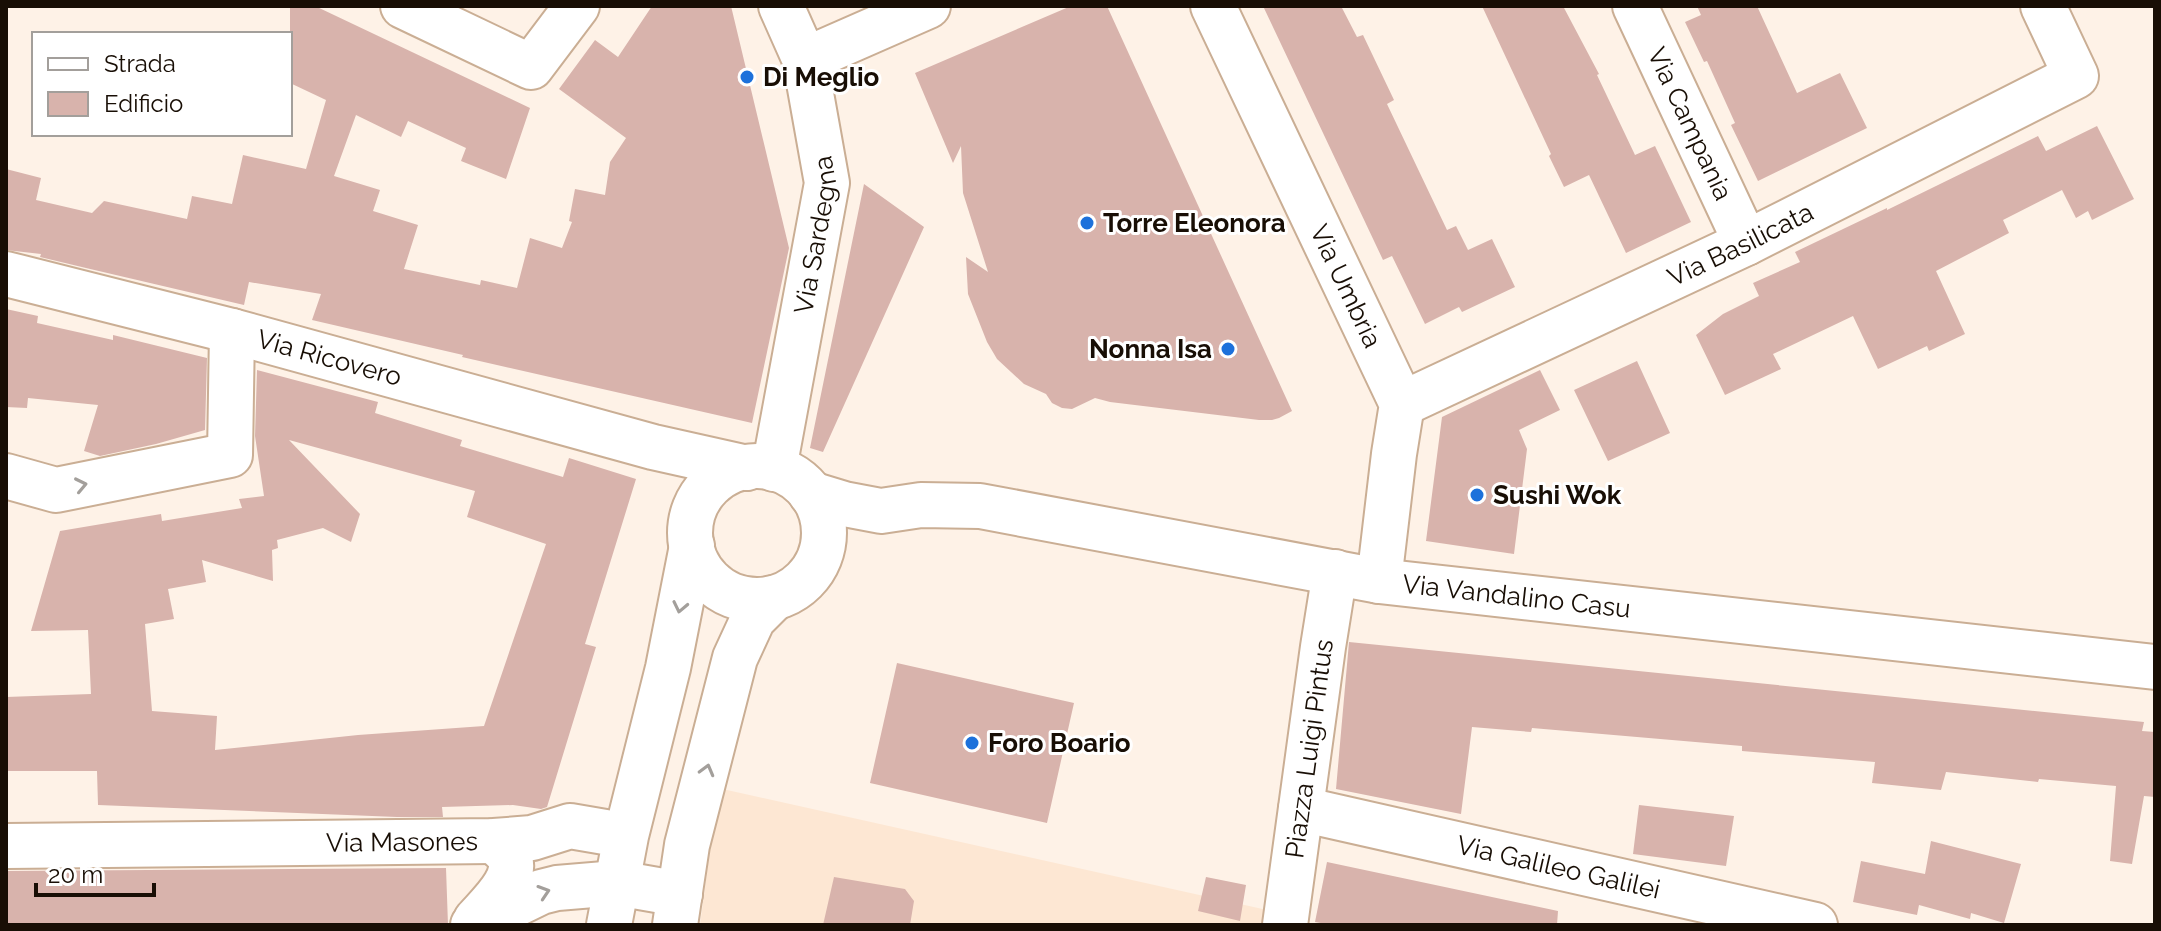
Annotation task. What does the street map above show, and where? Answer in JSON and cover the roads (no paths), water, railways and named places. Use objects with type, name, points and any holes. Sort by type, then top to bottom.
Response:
[{"type":"street","points":[[403,6],[531,67],[577,6]]},
{"type":"street","name":"Via Sardegna","points":[[744,474],[827,183],[805,60],[781,6]]},
{"type":"street","points":[[805,60],[928,6]]},
{"type":"street","name":"Via Umbria","points":[[1213,6],[1402,404]]},
{"type":"street","name":"Via Campania","points":[[1635,6],[1746,243]]},
{"type":"street","name":"Via Basilicata","points":[[1402,404],[1746,243],[2076,76],[2043,6]]},
{"type":"street","name":"Via Ricovero","points":[[6,274],[232,331],[744,474]]},
{"type":"street","points":[[6,476],[56,490],[230,455],[232,331]]},
{"type":"street","points":[[1379,581],[1402,404]]},
{"type":"street","points":[[744,474],[788,474],[801,482],[811,494],[823,522],[823,546],[814,569],[790,592],[774,598],[747,599],[721,590],[697,563],[691,529],[700,499],[744,474]]},
{"type":"street","name":"Via Vandalino Casu","points":[[811,494],[837,503],[881,511],[921,505],[980,506],[1379,581],[2155,667]]},
{"type":"street","name":"Via Vandalino Casu","points":[[823,546],[881,511]]},
{"type":"street","points":[[609,925],[617,883],[616,834],[668,668],[692,546]]},
{"type":"street","name":"Piazza Luigi Pintus","points":[[1285,925],[1335,572]]},
{"type":"street","points":[[473,925],[541,892],[617,883],[678,909],[687,845],[735,658],[753,619],[774,598]]},
{"type":"street","name":"Via Galileo Galilei","points":[[1301,809],[1745,918],[1815,925]]},
{"type":"street","name":"Via Masones","points":[[6,846],[494,841],[532,838],[570,826],[687,845]]},
{"type":"street","points":[[473,925],[504,886],[512,870],[509,856],[494,841]]},
{"type":"place","name":"Di Meglio","points":[[747,77]]},
{"type":"place","name":"Torre Eleonora","points":[[1087,223]]},
{"type":"place","name":"Nonna Isa","points":[[1228,349]]},
{"type":"place","name":"Sushi Wok","points":[[1477,495]]},
{"type":"place","name":"Foro Boario","points":[[972,743]]}]
